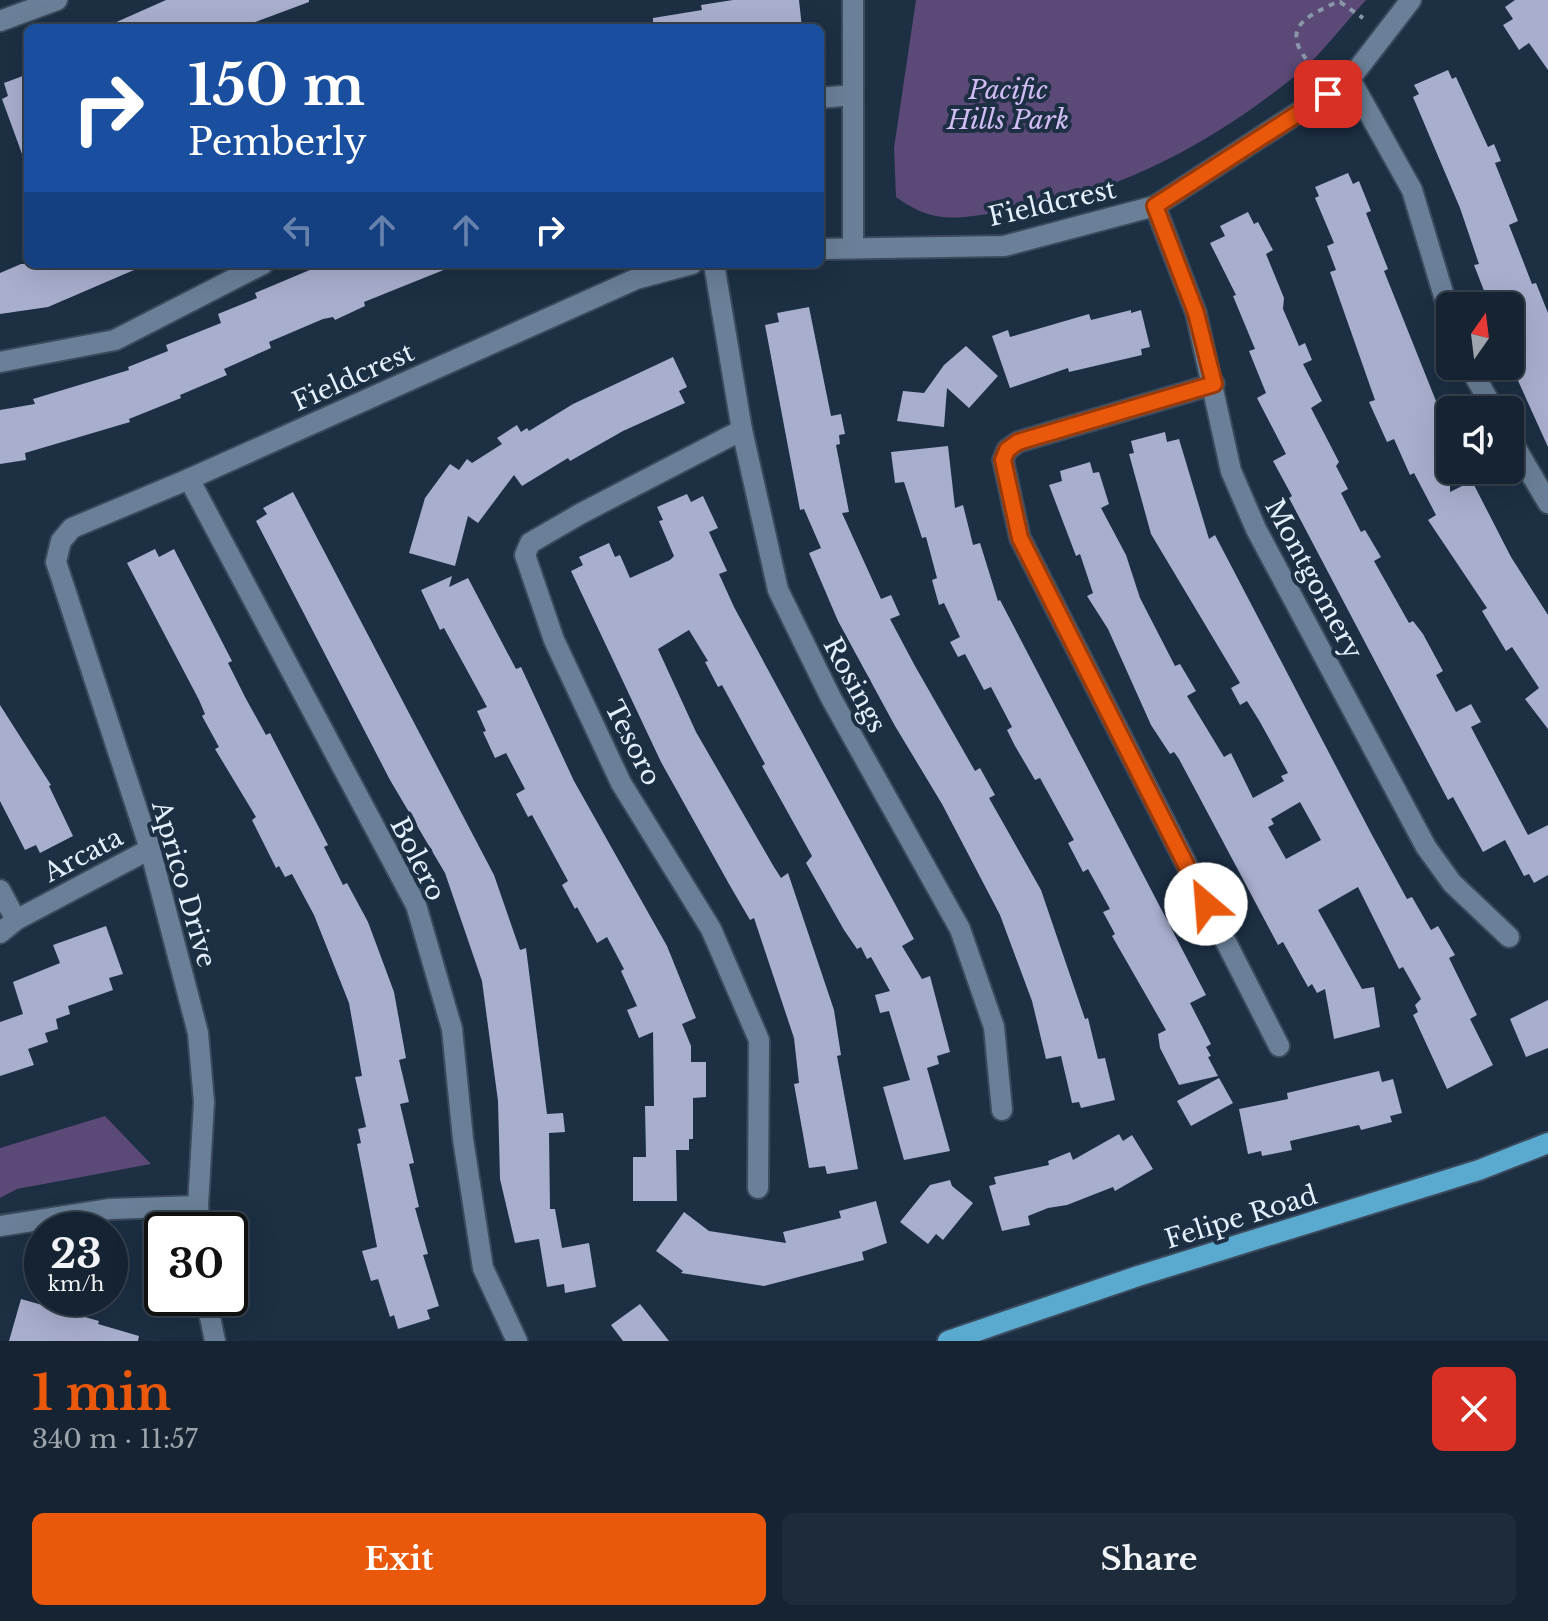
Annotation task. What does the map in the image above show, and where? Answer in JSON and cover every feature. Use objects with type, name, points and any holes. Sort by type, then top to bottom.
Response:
[{"type":"main road","name":"Felipe Road","points":[[948,1341],[1138,1276],[1479,1170],[1548,1143]]},
{"type":"street","points":[[0,21],[57,0]]},
{"type":"street","points":[[853,0],[853,247]]},
{"type":"street","name":"Fieldcrest","points":[[824,249],[1004,246],[1155,206],[1350,79],[1411,0]]},
{"type":"street","points":[[1350,79],[1412,190],[1443,292]]},
{"type":"street","points":[[824,98],[853,95]]},
{"type":"street","name":"Montgomery","points":[[1155,206],[1196,313],[1231,471],[1256,529],[1426,847],[1452,883],[1509,937]]},
{"type":"street","points":[[0,362],[115,340],[255,268]]},
{"type":"street","name":"Fieldcrest","points":[[56,562],[61,541],[72,528],[189,479],[636,279],[677,268]]},
{"type":"street","name":"Rosings","points":[[715,268],[742,430],[778,590],[831,698],[960,929],[994,1027],[1002,1110]]},
{"type":"street","points":[[1214,384],[1018,442],[1007,450],[1003,460],[1020,538],[1279,1046]]},
{"type":"street","name":"Tesoro","points":[[742,430],[580,514],[530,543],[525,555],[554,640],[621,783],[711,929],[759,1040],[758,1188]]},
{"type":"street","points":[[1524,462],[1548,503]]},
{"type":"street","name":"Bolero","points":[[189,479],[416,905],[452,1029],[463,1139],[483,1268],[517,1341]]},
{"type":"street","name":"Aprico Drive","points":[[56,562],[150,849],[198,1033],[204,1102],[198,1212]]},
{"type":"street","name":"Arcata","points":[[0,933],[16,920],[150,849]]},
{"type":"street","points":[[0,890],[16,920]]},
{"type":"street","points":[[92,1212],[198,1206]]},
{"type":"street","points":[[0,1226],[24,1223]]},
{"type":"street","points":[[0,1243],[24,1226]]},
{"type":"street","points":[[210,1316],[215,1341]]},
{"type":"path","points":[[1314,68],[1300,53],[1296,42],[1299,30],[1312,11],[1340,1],[1363,18]]},
{"type":"green space","name":"Pacific Hills Park","points":[[916,0],[1366,0],[1300,72],[1199,143],[1125,179],[1086,193],[1047,204],[948,218],[923,212],[896,197],[894,148]]},
{"type":"green space","points":[[105,1116],[151,1164],[17,1189],[0,1198],[0,1148]]},
{"type":"building","points":[[166,0],[309,0],[250,24],[112,24]]},
{"type":"building","points":[[733,0],[799,0],[802,24],[653,24],[653,18],[702,10],[701,5]]},
{"type":"building","points":[[1515,0],[1548,0],[1548,70],[1529,43],[1519,50],[1503,25],[1513,19],[1505,7]]},
{"type":"building","points":[[1448,70],[1452,79],[1456,77],[1488,147],[1494,144],[1501,161],[1495,163],[1518,221],[1509,225],[1532,284],[1536,283],[1548,313],[1548,447],[1518,380],[1524,380],[1524,292],[1485,292],[1474,265],[1479,264],[1460,208],[1413,97],[1419,94],[1414,85]]},
{"type":"building","points":[[24,76],[24,160],[2,99],[8,96],[4,83]]},
{"type":"building","points":[[1348,173],[1353,184],[1359,181],[1371,211],[1366,213],[1388,269],[1384,271],[1436,401],[1436,484],[1450,484],[1450,492],[1466,484],[1474,484],[1511,557],[1548,615],[1548,729],[1525,699],[1539,688],[1512,647],[1506,651],[1482,611],[1487,608],[1428,520],[1436,515],[1414,473],[1410,475],[1394,439],[1387,442],[1369,402],[1375,400],[1330,272],[1336,270],[1327,246],[1334,243],[1315,198],[1319,196],[1315,187]]},
{"type":"building","points":[[1248,212],[1254,224],[1258,222],[1273,250],[1266,254],[1284,298],[1283,309],[1299,346],[1305,343],[1312,360],[1303,364],[1322,401],[1311,408],[1339,462],[1336,466],[1348,489],[1341,493],[1361,532],[1365,530],[1381,557],[1374,561],[1409,623],[1413,621],[1423,634],[1443,671],[1436,675],[1456,712],[1471,704],[1481,722],[1471,727],[1528,835],[1548,825],[1548,875],[1534,883],[1529,874],[1524,876],[1505,840],[1483,852],[1453,797],[1448,800],[1289,498],[1292,496],[1273,461],[1286,454],[1257,398],[1266,393],[1249,351],[1255,349],[1233,296],[1236,295],[1210,243],[1225,236],[1220,226]]},
{"type":"building","points":[[21,264],[24,268],[139,268],[48,307],[0,314],[0,273]]},
{"type":"building","points":[[314,268],[449,268],[364,302],[365,306],[335,320],[333,317],[323,319],[269,342],[271,348],[224,369],[227,375],[129,419],[130,422],[25,453],[26,460],[0,464],[0,410],[35,404],[33,399],[129,370],[128,367],[168,351],[166,345],[221,323],[218,314],[257,298],[255,293]]},
{"type":"building","points":[[809,307],[831,416],[841,414],[845,434],[839,435],[840,444],[836,445],[849,512],[842,513],[881,599],[891,595],[900,615],[890,619],[975,771],[980,768],[995,795],[989,798],[1041,890],[1085,1019],[1088,1018],[1098,1059],[1105,1058],[1115,1100],[1081,1108],[1079,1102],[1072,1103],[1061,1056],[1046,1059],[1032,1001],[1000,915],[942,804],[838,621],[809,553],[821,548],[804,509],[800,510],[765,325],[779,322],[777,313]]},
{"type":"building","points":[[1131,310],[1131,313],[1141,310],[1150,347],[1141,349],[1142,355],[1069,372],[1068,368],[1010,388],[992,336],[1008,330],[1010,337],[1089,314],[1091,320]]},
{"type":"building","points":[[966,346],[998,376],[969,408],[947,388],[944,427],[897,421],[903,391],[924,393],[944,365]]},
{"type":"building","points":[[673,357],[687,387],[679,391],[685,403],[623,431],[570,461],[568,458],[522,486],[514,475],[478,523],[468,516],[455,566],[409,553],[425,498],[450,464],[459,470],[467,459],[472,463],[502,444],[497,438],[517,425],[521,432],[527,428],[529,431],[573,404]]},
{"type":"building","points":[[1165,432],[1167,442],[1179,439],[1209,539],[1215,535],[1407,899],[1412,897],[1431,930],[1438,926],[1455,955],[1449,958],[1477,1015],[1470,1019],[1493,1065],[1447,1089],[1413,1015],[1418,1012],[1415,1005],[1421,999],[1403,967],[1399,969],[1358,887],[1318,910],[1362,989],[1374,987],[1380,1027],[1334,1039],[1325,989],[1317,993],[1312,984],[1308,987],[1283,942],[1278,945],[1179,759],[1174,752],[1170,754],[1151,725],[1108,629],[1087,596],[1093,593],[1080,554],[1076,556],[1049,485],[1062,481],[1060,471],[1090,462],[1093,473],[1099,472],[1109,504],[1101,508],[1126,555],[1140,598],[1175,666],[1180,664],[1196,691],[1187,696],[1224,757],[1231,753],[1253,798],[1284,781],[1281,776],[1288,773],[1247,701],[1240,705],[1231,688],[1240,683],[1151,534],[1129,454],[1134,453],[1131,441]],"holes":[[[1300,802],[1321,840],[1286,859],[1268,827],[1274,824],[1271,819]]]},
{"type":"building","points":[[948,446],[955,508],[963,505],[973,545],[980,543],[998,601],[1206,995],[1190,1003],[1211,1044],[1206,1047],[1211,1056],[1208,1057],[1218,1076],[1179,1085],[1160,1048],[1158,1034],[1166,1030],[1112,936],[1115,934],[1103,912],[1110,909],[1088,869],[1083,872],[1068,843],[1074,840],[1040,778],[1035,780],[1015,746],[1007,730],[1012,727],[991,687],[984,690],[965,654],[958,657],[950,642],[960,637],[944,603],[939,605],[932,580],[937,578],[926,537],[922,538],[904,482],[895,483],[891,452]]},
{"type":"building","points":[[293,492],[494,875],[520,950],[526,948],[547,1114],[563,1113],[565,1132],[549,1133],[550,1209],[555,1209],[562,1248],[589,1243],[596,1287],[565,1293],[564,1284],[547,1287],[539,1239],[515,1243],[500,1179],[498,1101],[482,981],[445,873],[390,780],[256,521],[267,514],[263,508]]},
{"type":"building","points":[[687,494],[691,502],[703,496],[718,528],[709,532],[727,571],[719,574],[734,607],[914,939],[902,946],[922,979],[930,976],[950,1052],[937,1056],[939,1064],[927,1068],[950,1151],[904,1160],[883,1087],[910,1080],[889,1011],[880,1013],[875,995],[890,991],[871,957],[867,959],[861,947],[857,949],[844,930],[806,863],[812,856],[762,766],[765,764],[722,685],[718,687],[705,662],[708,661],[689,630],[658,649],[696,732],[774,867],[781,878],[788,873],[834,1010],[841,1055],[837,1056],[858,1169],[827,1174],[825,1166],[809,1168],[794,1084],[799,1083],[794,1038],[754,918],[750,920],[661,762],[571,571],[583,565],[579,557],[609,543],[615,557],[620,555],[630,578],[670,560],[674,556],[659,521],[663,520],[657,507]]},
{"type":"building","points":[[155,549],[159,557],[174,549],[232,661],[228,663],[245,697],[266,735],[270,733],[328,845],[324,847],[343,885],[347,883],[368,922],[394,992],[406,1058],[399,1060],[409,1102],[400,1104],[414,1163],[409,1164],[419,1207],[415,1208],[428,1254],[423,1255],[439,1306],[427,1310],[430,1319],[398,1329],[394,1315],[390,1317],[378,1279],[371,1281],[362,1251],[377,1247],[357,1144],[361,1143],[358,1129],[366,1127],[355,1077],[362,1076],[349,1003],[314,915],[292,874],[285,877],[279,866],[276,868],[252,820],[256,817],[215,749],[219,747],[202,716],[205,714],[199,700],[127,563]]},
{"type":"building","points":[[452,576],[449,587],[468,578],[516,669],[521,667],[574,781],[667,946],[696,1018],[682,1024],[691,1046],[691,1062],[706,1062],[706,1097],[693,1098],[693,1139],[689,1139],[689,1150],[676,1150],[677,1201],[633,1201],[633,1157],[646,1157],[645,1106],[654,1106],[653,1032],[639,1038],[627,1010],[637,1006],[621,971],[624,969],[607,937],[597,943],[577,907],[575,909],[562,885],[568,881],[532,815],[528,817],[516,794],[525,789],[506,753],[495,758],[483,732],[486,731],[477,711],[487,707],[444,628],[440,630],[421,590]]},
{"type":"building","points":[[0,705],[51,785],[73,836],[40,853],[36,845],[25,850],[0,801]]},
{"type":"building","points":[[106,926],[123,974],[109,978],[113,990],[68,1006],[70,1014],[56,1019],[58,1029],[45,1033],[48,1042],[28,1049],[34,1065],[0,1076],[0,1022],[23,1014],[13,982],[60,963],[53,945]]},
{"type":"building","points":[[1548,1000],[1548,1048],[1526,1057],[1510,1019]]},
{"type":"building","points":[[1379,1071],[1382,1082],[1393,1079],[1402,1113],[1390,1116],[1392,1122],[1361,1130],[1359,1125],[1290,1141],[1292,1150],[1262,1156],[1261,1151],[1248,1154],[1239,1109],[1288,1099],[1287,1093]]},
{"type":"building","points":[[1219,1078],[1233,1103],[1191,1126],[1177,1101]]},
{"type":"building","points":[[1119,1134],[1123,1141],[1132,1135],[1153,1169],[1115,1191],[1113,1187],[1067,1205],[1048,1208],[1028,1216],[1030,1225],[1002,1231],[989,1186],[996,1184],[994,1177],[1049,1165],[1048,1161],[1070,1152],[1073,1160]]},
{"type":"building","points":[[950,1180],[952,1186],[973,1203],[943,1240],[936,1234],[928,1244],[900,1222],[930,1185]]},
{"type":"building","points":[[876,1201],[887,1243],[862,1252],[864,1260],[764,1286],[681,1273],[683,1271],[656,1251],[684,1212],[709,1231],[786,1243],[783,1232],[841,1218],[839,1211]]},
{"type":"building","points":[[21,1299],[24,1300],[24,1316],[81,1316],[139,1336],[138,1341],[9,1341]]},
{"type":"building","points":[[640,1304],[669,1341],[623,1341],[611,1325]]},
{"type":"route","points":[[1206,904],[1020,538],[1003,460],[1007,450],[1018,442],[1214,384],[1196,313],[1155,206],[1328,94]]}]
